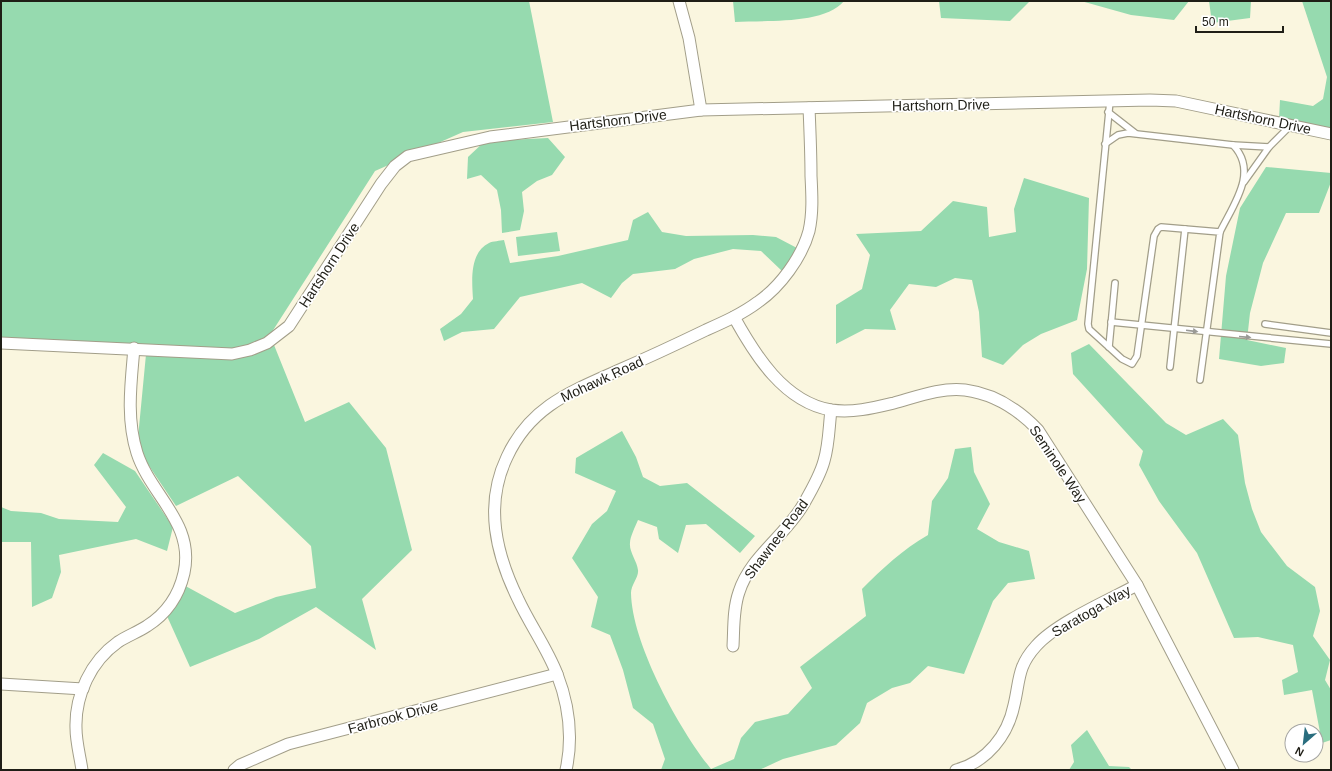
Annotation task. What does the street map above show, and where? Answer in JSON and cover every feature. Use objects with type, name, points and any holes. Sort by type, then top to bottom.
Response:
[{"type":"street","points":[[679,1],[689,38],[702,110]]},
{"type":"street","name":"Hartshorn Drive","points":[[1,343],[20,345],[134,348],[232,354],[250,350],[267,343],[295,319],[381,184],[395,166],[408,156],[490,137],[702,110],[810,108],[1109,107],[1176,101],[1331,134]]},
{"type":"street","name":"Mohawk Road","points":[[566,770],[570,753],[570,732],[564,698],[557,674],[548,653],[518,600],[503,563],[497,542],[494,521],[495,499],[497,485],[506,458],[517,439],[530,422],[551,403],[563,395],[653,356],[734,317],[759,302],[792,268],[808,233],[812,214],[810,108]]},
{"type":"street","name":"Seminole Way","points":[[734,317],[755,353],[783,386],[806,401],[831,410],[866,410],[938,392],[964,390],[982,393],[1005,403],[1021,413],[1038,430],[1137,585],[1233,770]]},
{"type":"street","points":[[82,770],[76,728],[78,706],[82,690],[95,666],[109,649],[160,616],[176,596],[184,572],[184,544],[178,522],[151,484],[137,454],[133,438],[130,405],[134,348]]},
{"type":"street","name":"Shawnee Road","points":[[733,646],[734,612],[739,591],[747,574],[788,527],[803,506],[816,481],[824,460],[831,410]]},
{"type":"street","name":"Saratoga Way","points":[[956,770],[985,756],[1004,734],[1010,721],[1021,669],[1041,640],[1055,630],[1137,585]]},
{"type":"street","name":"Farbrook Drive","points":[[234,770],[240,764],[288,744],[557,674]]},
{"type":"street","points":[[1,684],[82,690]]},
{"type":"lane","points":[[1109,107],[1136,134]]},
{"type":"lane","points":[[1109,107],[1088,324],[1093,334],[1128,364],[1132,364],[1137,356],[1156,232],[1160,227],[1220,232]]},
{"type":"lane","points":[[1200,380],[1220,232],[1244,182],[1269,147],[1291,125]]},
{"type":"lane","points":[[1105,144],[1122,134],[1136,134],[1232,145],[1269,147]]},
{"type":"lane","points":[[1232,145],[1240,156],[1244,182]]},
{"type":"lane","points":[[1170,367],[1186,229]]},
{"type":"lane","points":[[1109,347],[1115,283]]},
{"type":"lane","points":[[1111,322],[1206,333],[1331,344]]},
{"type":"lane","points":[[1265,324],[1331,333]]},
{"type":"green space","points":[[1,1],[529,1],[553,122],[463,132],[375,171],[270,335],[305,422],[349,402],[386,448],[412,550],[362,599],[376,650],[316,607],[259,639],[190,667],[162,605],[180,583],[235,613],[276,597],[316,588],[311,546],[238,476],[176,506],[137,448],[147,344],[1,342]]},
{"type":"green space","points":[[733,1],[844,1],[835,9],[809,18],[777,21],[735,22]]},
{"type":"green space","points":[[939,1],[1030,1],[1010,21],[941,18]]},
{"type":"green space","points":[[1081,1],[1189,1],[1174,20],[1131,15]]},
{"type":"green space","points":[[1209,1],[1251,1],[1250,18],[1212,23]]},
{"type":"green space","points":[[1302,1],[1331,1],[1331,129],[1279,119],[1280,100],[1313,106],[1323,99],[1327,77]]},
{"type":"green space","points":[[548,138],[565,157],[552,175],[537,181],[522,192],[524,211],[520,230],[502,233],[501,210],[497,190],[481,175],[467,179],[468,157],[485,141]]},
{"type":"green space","points":[[1266,167],[1331,173],[1331,182],[1319,213],[1286,213],[1263,263],[1250,313],[1247,340],[1286,348],[1284,363],[1261,366],[1219,359],[1226,276],[1240,208]]},
{"type":"green space","points":[[1024,178],[1089,198],[1087,269],[1077,320],[1041,334],[1023,345],[1003,365],[982,357],[979,312],[972,280],[955,278],[936,287],[909,284],[890,310],[896,330],[865,329],[836,344],[836,305],[862,289],[870,255],[856,234],[921,231],[953,201],[987,207],[989,237],[1016,232],[1014,209]]},
{"type":"green space","points":[[648,212],[662,232],[686,236],[753,235],[776,237],[797,248],[782,271],[761,251],[733,249],[694,259],[675,269],[633,274],[622,283],[611,298],[582,283],[520,297],[494,329],[462,332],[444,341],[440,329],[461,314],[473,299],[472,276],[475,260],[478,253],[489,243],[504,240],[510,263],[558,256],[628,240],[633,220]]},
{"type":"green space","points":[[557,232],[560,251],[518,256],[516,237]]},
{"type":"green space","points":[[1089,344],[1166,423],[1186,435],[1223,419],[1238,435],[1245,483],[1252,509],[1261,532],[1287,566],[1315,587],[1320,611],[1313,636],[1330,660],[1325,680],[1331,690],[1331,740],[1324,742],[1324,723],[1318,723],[1312,690],[1284,695],[1282,680],[1298,672],[1293,645],[1258,637],[1234,638],[1197,553],[1159,501],[1139,465],[1143,451],[1073,374],[1071,353]]},
{"type":"green space","points":[[622,431],[636,457],[643,477],[660,486],[687,483],[755,536],[740,553],[706,524],[686,525],[678,553],[659,539],[657,527],[638,520],[630,541],[631,550],[638,570],[631,593],[633,614],[639,636],[659,685],[685,732],[711,769],[734,759],[741,738],[755,722],[788,714],[812,688],[800,667],[866,616],[862,589],[893,560],[928,535],[932,501],[948,478],[955,449],[971,447],[974,472],[990,504],[977,529],[999,542],[1029,551],[1035,579],[1008,583],[993,601],[964,674],[928,666],[910,683],[892,688],[867,703],[860,723],[836,745],[783,759],[759,770],[661,770],[665,759],[653,724],[633,708],[623,670],[610,635],[591,627],[598,597],[572,558],[592,524],[607,511],[616,491],[575,473],[576,458]]},
{"type":"green space","points":[[103,453],[135,471],[173,527],[167,551],[136,539],[59,555],[61,572],[52,598],[32,607],[31,542],[1,542],[1,507],[11,511],[41,513],[59,519],[118,522],[126,507],[94,465]]},
{"type":"green space","points":[[1087,730],[1109,766],[1129,767],[1132,770],[1069,770],[1074,762],[1071,745]]}]
